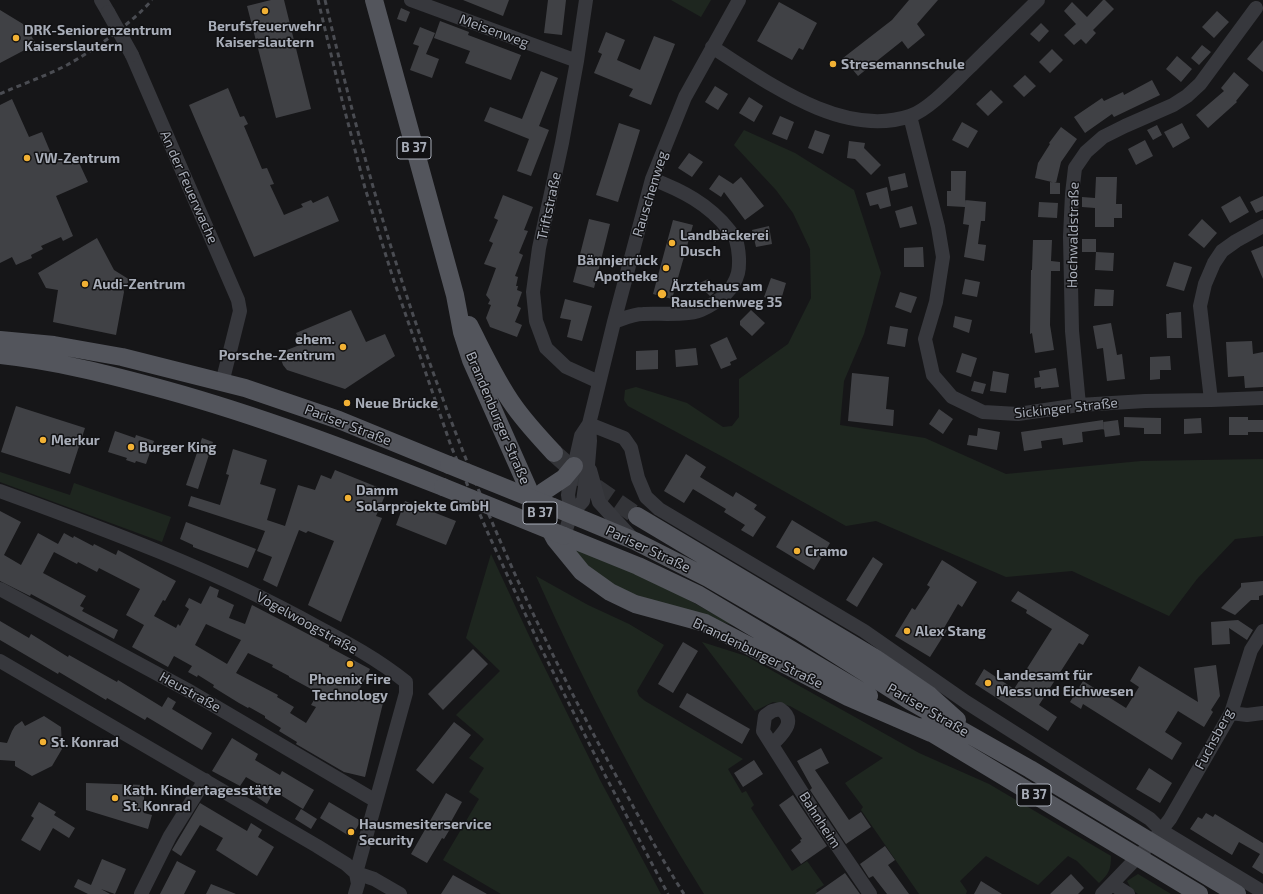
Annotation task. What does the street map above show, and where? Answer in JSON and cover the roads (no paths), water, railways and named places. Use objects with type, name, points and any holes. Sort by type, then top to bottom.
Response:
[{"type":"main road","name":"Brandenburger Straße","points":[[374,0],[454,296],[462,332],[471,360],[531,495],[554,539],[582,572],[610,592],[635,604],[704,623],[848,697],[931,733]]},
{"type":"main road","name":"Brandenburger Straße","points":[[454,296],[495,375],[513,405],[554,453]]},
{"type":"main road","name":"Pariser Straße","points":[[0,340],[54,345],[122,358],[252,390],[314,411],[635,541],[708,578],[799,631],[910,701],[950,724],[1157,836],[1237,894]]},
{"type":"main road","name":"Pariser Straße","points":[[0,355],[53,362],[112,375],[210,402],[309,435],[443,487],[638,566],[699,595],[1198,894]]},
{"type":"main road","points":[[523,495],[543,492],[581,465]]},
{"type":"main road","name":"B 37","points":[[637,516],[875,658],[929,694],[977,738]]},
{"type":"street","name":"Meisenweg","points":[[411,0],[577,61]]},
{"type":"street","name":"Triftstraße","points":[[586,0],[577,61],[562,143],[539,248],[533,292],[536,321],[546,348],[566,367],[599,382]]},
{"type":"street","name":"Rauschenweg","points":[[571,514],[583,501],[581,436],[589,424],[652,179],[685,98],[739,0]]},
{"type":"street","points":[[712,47],[763,79],[805,103],[821,110],[838,116],[870,121],[890,120],[910,116],[934,100],[952,85],[1038,0]]},
{"type":"street","name":"An der Feuerwache","points":[[104,6],[132,55],[238,300],[240,311],[222,382]]},
{"type":"street","name":"Hochwaldstraße","points":[[1079,404],[1072,331],[1070,237],[1075,168],[1086,152],[1103,138],[1125,126],[1173,105],[1187,96],[1200,84],[1254,7]]},
{"type":"street","name":"Sickinger Straße","points":[[910,116],[938,227],[943,257],[936,302],[925,339],[933,375],[952,397],[983,412],[1018,414],[1079,404],[1263,398]]},
{"type":"street","points":[[614,322],[642,314],[670,314],[698,311],[717,302],[727,292],[736,278],[740,265],[736,239],[721,220],[700,202],[678,189],[652,179]]},
{"type":"street","points":[[1211,400],[1200,306],[1205,284],[1214,263],[1222,251],[1241,237],[1263,226]]},
{"type":"street","name":"Pariser Straße","points":[[589,424],[624,438],[631,448],[638,478],[646,497],[659,509],[864,632],[966,702],[1150,819],[1157,836],[1187,847],[1263,892]]},
{"type":"street","points":[[581,465],[600,502],[635,541]]},
{"type":"street","name":"Vogelwoogstraße","points":[[0,491],[83,521],[196,567],[246,590],[333,635],[393,672],[406,682],[406,693],[356,873],[358,884],[355,894]]},
{"type":"street","points":[[564,536],[571,514]]},
{"type":"street","name":"Heustraße","points":[[0,590],[191,692],[376,801]]},
{"type":"street","name":"Fuchsberg","points":[[1157,836],[1231,713],[1251,650],[1263,631]]},
{"type":"street","points":[[0,661],[205,780],[346,864],[356,873],[374,879],[400,894]]},
{"type":"street","points":[[1231,713],[1247,715],[1263,713]]},
{"type":"street","name":"Bahnheim","points":[[772,745],[815,813],[870,894]]},
{"type":"street","points":[[141,894],[170,836],[205,780]]},
{"type":"street","points":[[1107,889],[1138,858],[1157,836]]},
{"type":"street","points":[[1107,889],[1128,894]]},
{"type":"tunnel","points":[[554,453],[582,478],[637,516]]},
{"type":"railway","points":[[0,94],[51,73],[78,59],[123,27],[152,0]]},
{"type":"railway","points":[[318,0],[365,188],[392,275],[451,446],[487,531],[540,646],[606,777],[668,894]]},
{"type":"railway","points":[[325,0],[359,137],[388,239],[422,340],[472,474],[500,540],[561,671],[642,822],[684,894]]},
{"type":"place","name":"Berufsfeuerwehr Kaiserslautern","points":[[265,11]]},
{"type":"place","name":"DRK-Seniorenzentrum Kaiserslautern","points":[[16,38]]},
{"type":"place","name":"Stresemannschule","points":[[833,64]]},
{"type":"place","name":"VW-Zentrum","points":[[27,158]]},
{"type":"place","name":"Landbäckerei Dusch","points":[[672,243]]},
{"type":"place","name":"Bännjerrück Apotheke","points":[[666,268]]},
{"type":"place","name":"Audi-Zentrum","points":[[85,284]]},
{"type":"place","name":"Ärztehaus am Rauschenweg 35","points":[[662,294]]},
{"type":"place","name":"ehem. Porsche-Zentrum","points":[[343,347]]},
{"type":"place","name":"Neue Brücke","points":[[347,403]]},
{"type":"place","name":"Merkur","points":[[43,440]]},
{"type":"place","name":"Burger King","points":[[131,447]]},
{"type":"place","name":"Damm Solarprojekte GmbH","points":[[348,498]]},
{"type":"place","name":"Cramo","points":[[797,551]]},
{"type":"place","name":"Alex Stang","points":[[907,631]]},
{"type":"place","name":"Phoenix Fire Technology","points":[[350,664]]},
{"type":"place","name":"Landesamt für Mess und Eichwesen","points":[[988,683]]},
{"type":"place","name":"St. Konrad","points":[[43,742]]},
{"type":"place","name":"Kath. Kindertagesstätte St. Konrad","points":[[115,798]]},
{"type":"place","name":"Hausmesiterservice Security","points":[[351,832]]}]
